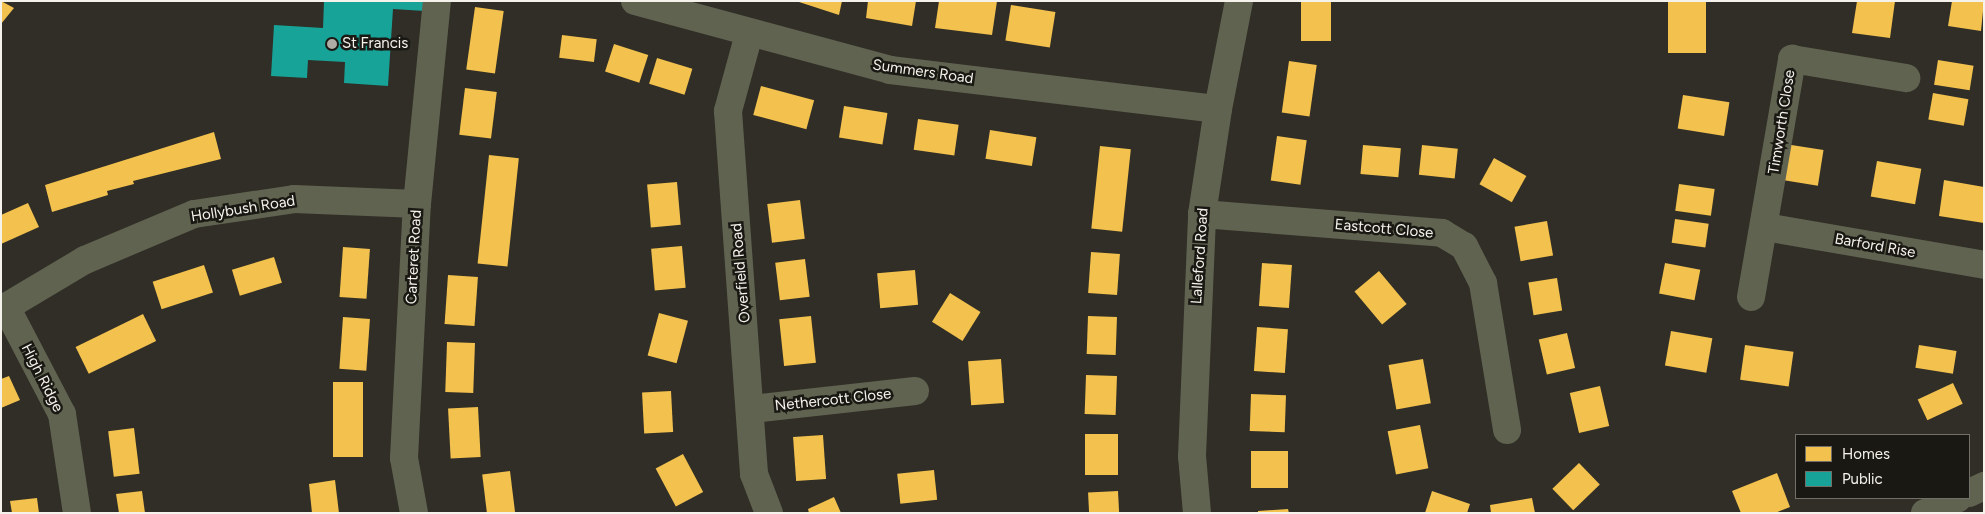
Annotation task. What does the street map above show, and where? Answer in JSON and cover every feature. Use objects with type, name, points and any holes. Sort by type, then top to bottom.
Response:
[{"type":"street","name":"Carteret Road","points":[[414,513],[404,458],[416,204],[437,1]]},
{"type":"street","name":"Summers Road","points":[[635,1],[749,34],[890,70],[1218,109]]},
{"type":"street","name":"Lalleford Road","points":[[1197,513],[1192,456],[1202,214],[1218,109],[1239,1]]},
{"type":"street","name":"Overfield Road","points":[[749,34],[728,111],[752,408],[754,474],[769,513]]},
{"type":"street","name":"Timworth Close","points":[[1751,297],[1765,228],[1792,59],[1906,78]]},
{"type":"street","name":"Hollybush Road","points":[[4,308],[85,260],[194,214],[294,199],[416,204]]},
{"type":"street","name":"Eastcott Close","points":[[1202,214],[1442,233],[1464,246],[1482,283],[1507,430]]},
{"type":"street","name":"Barford Rise","points":[[1765,228],[1984,265]]},
{"type":"street","name":"High Ridge","points":[[4,308],[62,414],[76,513]]},
{"type":"street","name":"Nethercott Close","points":[[752,408],[914,392]]},
{"type":"street","points":[[1970,493],[1984,486]]},
{"type":"street","points":[[1925,513],[1956,499]]},
{"type":"building: Homes","points":[[1,1],[14,8],[1,24]]},
{"type":"building: Homes","points":[[796,1],[842,1],[839,15]]},
{"type":"building: Homes","points":[[868,1],[916,1],[912,26],[866,18]]},
{"type":"building: Homes","points":[[939,1],[997,1],[992,35],[935,28]]},
{"type":"building: Homes","points":[[1301,1],[1331,1],[1331,41],[1301,41]]},
{"type":"building: Homes","points":[[1668,1],[1706,1],[1706,53],[1668,53]]},
{"type":"building: Homes","points":[[1857,1],[1895,1],[1890,38],[1852,33]]},
{"type":"building: Homes","points":[[1952,1],[1984,1],[1981,31],[1948,26]]},
{"type":"building: Homes","points":[[1011,5],[1055,12],[1050,48],[1005,41]]},
{"type":"building: Homes","points":[[475,7],[504,11],[495,73],[466,69]]},
{"type":"building: Homes","points":[[562,35],[597,39],[594,62],[559,58]]},
{"type":"building: Homes","points":[[614,44],[648,55],[639,83],[605,72]]},
{"type":"building: Homes","points":[[657,58],[692,69],[684,95],[649,84]]},
{"type":"building: Homes","points":[[1938,60],[1974,66],[1970,90],[1934,85]]},
{"type":"building: Homes","points":[[1289,61],[1317,65],[1309,116],[1282,112]]},
{"type":"building: Homes","points":[[761,86],[814,100],[806,129],[753,115]]},
{"type":"building: Homes","points":[[465,88],[497,92],[491,139],[459,135]]},
{"type":"building: Homes","points":[[1933,93],[1968,99],[1964,126],[1928,120]]},
{"type":"building: Homes","points":[[1683,95],[1729,102],[1724,136],[1678,129]]},
{"type":"building: Homes","points":[[844,106],[887,113],[882,144],[839,138]]},
{"type":"building: Homes","points":[[918,119],[959,125],[954,155],[914,150]]},
{"type":"building: Homes","points":[[990,130],[1036,137],[1032,166],[985,159]]},
{"type":"building: Homes","points":[[214,132],[221,159],[133,181],[134,184],[107,191],[108,195],[52,212],[45,185]]},
{"type":"building: Homes","points":[[1277,136],[1307,140],[1300,185],[1271,181]]},
{"type":"building: Homes","points":[[1785,144],[1824,150],[1818,186],[1779,180]]},
{"type":"building: Homes","points":[[1363,145],[1401,148],[1398,177],[1360,174]]},
{"type":"building: Homes","points":[[1422,145],[1458,149],[1455,179],[1419,175]]},
{"type":"building: Homes","points":[[1100,146],[1131,149],[1122,232],[1091,229]]},
{"type":"building: Homes","points":[[489,155],[519,158],[507,267],[478,263]]},
{"type":"building: Homes","points":[[1494,158],[1526,176],[1512,202],[1479,184]]},
{"type":"building: Homes","points":[[1877,161],[1921,169],[1915,204],[1871,196]]},
{"type":"building: Homes","points":[[1944,180],[1984,187],[1984,223],[1939,216]]},
{"type":"building: Homes","points":[[677,182],[681,225],[651,227],[647,185]]},
{"type":"building: Homes","points":[[1679,184],[1715,189],[1711,216],[1675,211]]},
{"type":"building: Homes","points":[[800,200],[805,239],[772,243],[767,204]]},
{"type":"building: Homes","points":[[28,203],[39,227],[1,244],[1,215]]},
{"type":"building: Homes","points":[[1675,219],[1709,224],[1705,247],[1672,243]]},
{"type":"building: Homes","points":[[1547,221],[1553,255],[1521,261],[1515,227]]},
{"type":"building: Homes","points":[[682,246],[686,288],[655,291],[651,249]]},
{"type":"building: Homes","points":[[343,247],[370,249],[366,299],[340,297]]},
{"type":"building: Homes","points":[[1091,252],[1120,254],[1117,295],[1088,293]]},
{"type":"building: Homes","points":[[274,257],[282,283],[240,296],[232,270]]},
{"type":"building: Homes","points":[[805,259],[810,297],[780,300],[775,263]]},
{"type":"building: Homes","points":[[1262,263],[1292,265],[1289,308],[1259,306]]},
{"type":"building: Homes","points":[[1665,263],[1700,270],[1694,300],[1659,293]]},
{"type":"building: Homes","points":[[204,265],[213,293],[162,309],[153,282]]},
{"type":"building: Homes","points":[[915,270],[918,305],[880,308],[877,273]]},
{"type":"building: Homes","points":[[1379,271],[1407,304],[1382,325],[1354,292]]},
{"type":"building: Homes","points":[[448,275],[478,277],[475,326],[445,324]]},
{"type":"building: Homes","points":[[1557,278],[1562,311],[1534,315],[1528,283]]},
{"type":"building: Homes","points":[[950,293],[981,312],[963,341],[932,322]]},
{"type":"building: Homes","points":[[659,313],[688,321],[677,363],[648,356]]},
{"type":"building: Homes","points":[[143,314],[156,341],[89,374],[76,347]]},
{"type":"building: Homes","points":[[811,316],[816,363],[784,366],[779,319]]},
{"type":"building: Homes","points":[[1088,316],[1117,317],[1116,355],[1087,354]]},
{"type":"building: Homes","points":[[343,317],[370,319],[366,371],[339,369]]},
{"type":"building: Homes","points":[[1257,327],[1288,329],[1285,373],[1254,371]]},
{"type":"building: Homes","points":[[1671,331],[1712,338],[1706,373],[1665,365]]},
{"type":"building: Homes","points":[[1567,333],[1575,368],[1547,375],[1539,340]]},
{"type":"building: Homes","points":[[447,342],[475,343],[473,393],[445,392]]},
{"type":"building: Homes","points":[[1745,345],[1794,352],[1789,386],[1740,380]]},
{"type":"building: Homes","points":[[1919,345],[1957,351],[1953,374],[1915,368]]},
{"type":"building: Homes","points":[[1001,359],[1004,403],[971,405],[968,361]]},
{"type":"building: Homes","points":[[1423,359],[1431,403],[1396,409],[1389,365]]},
{"type":"building: Homes","points":[[1086,375],[1117,376],[1116,415],[1085,414]]},
{"type":"building: Homes","points":[[9,376],[20,400],[1,408],[1,379]]},
{"type":"building: Homes","points":[[333,382],[363,382],[363,457],[333,457]]},
{"type":"building: Homes","points":[[1953,383],[1963,404],[1927,420],[1918,399]]},
{"type":"building: Homes","points":[[1600,386],[1609,426],[1579,433],[1570,393]]},
{"type":"building: Homes","points":[[671,391],[673,432],[644,433],[642,393]]},
{"type":"building: Homes","points":[[1251,394],[1286,395],[1285,432],[1250,431]]},
{"type":"building: Homes","points":[[478,407],[481,457],[451,459],[448,409]]},
{"type":"building: Homes","points":[[1420,425],[1428,468],[1396,474],[1388,431]]},
{"type":"building: Homes","points":[[134,428],[140,474],[114,477],[108,431]]},
{"type":"building: Homes","points":[[1085,434],[1118,434],[1118,475],[1085,475]]},
{"type":"building: Homes","points":[[823,435],[826,479],[796,481],[793,437]]},
{"type":"building: Homes","points":[[1251,451],[1288,451],[1288,488],[1251,488]]},
{"type":"building: Homes","points":[[683,454],[703,492],[676,507],[656,469]]},
{"type":"building: Homes","points":[[1579,463],[1600,485],[1573,510],[1552,489]]},
{"type":"building: Homes","points":[[934,470],[937,500],[900,504],[897,474]]},
{"type":"building: Homes","points":[[510,471],[515,513],[487,513],[482,474]]},
{"type":"building: Homes","points":[[1777,473],[1790,507],[1775,513],[1741,513],[1732,491]]},
{"type":"building: Homes","points":[[335,480],[339,513],[312,513],[309,484]]},
{"type":"building: Homes","points":[[142,491],[145,513],[119,513],[116,494]]},
{"type":"building: Homes","points":[[1118,491],[1119,513],[1089,513],[1088,493]]},
{"type":"building: Homes","points":[[1432,491],[1470,504],[1467,513],[1425,513]]},
{"type":"building: Homes","points":[[834,497],[841,513],[809,513],[808,509]]},
{"type":"building: Homes","points":[[37,498],[39,513],[12,513],[10,501]]},
{"type":"building: Homes","points":[[1532,498],[1535,513],[1491,513],[1490,505]]},
{"type":"building: Homes","points":[[1288,509],[1289,513],[1258,513],[1258,511]]},
{"type":"building: Public","name":"St Francis","points":[[324,1],[425,1],[425,11],[393,9],[388,86],[344,83],[345,62],[308,60],[307,78],[271,76],[274,25],[323,28]]},
{"type":"place","name":"St Francis","points":[[332,44]]}]
